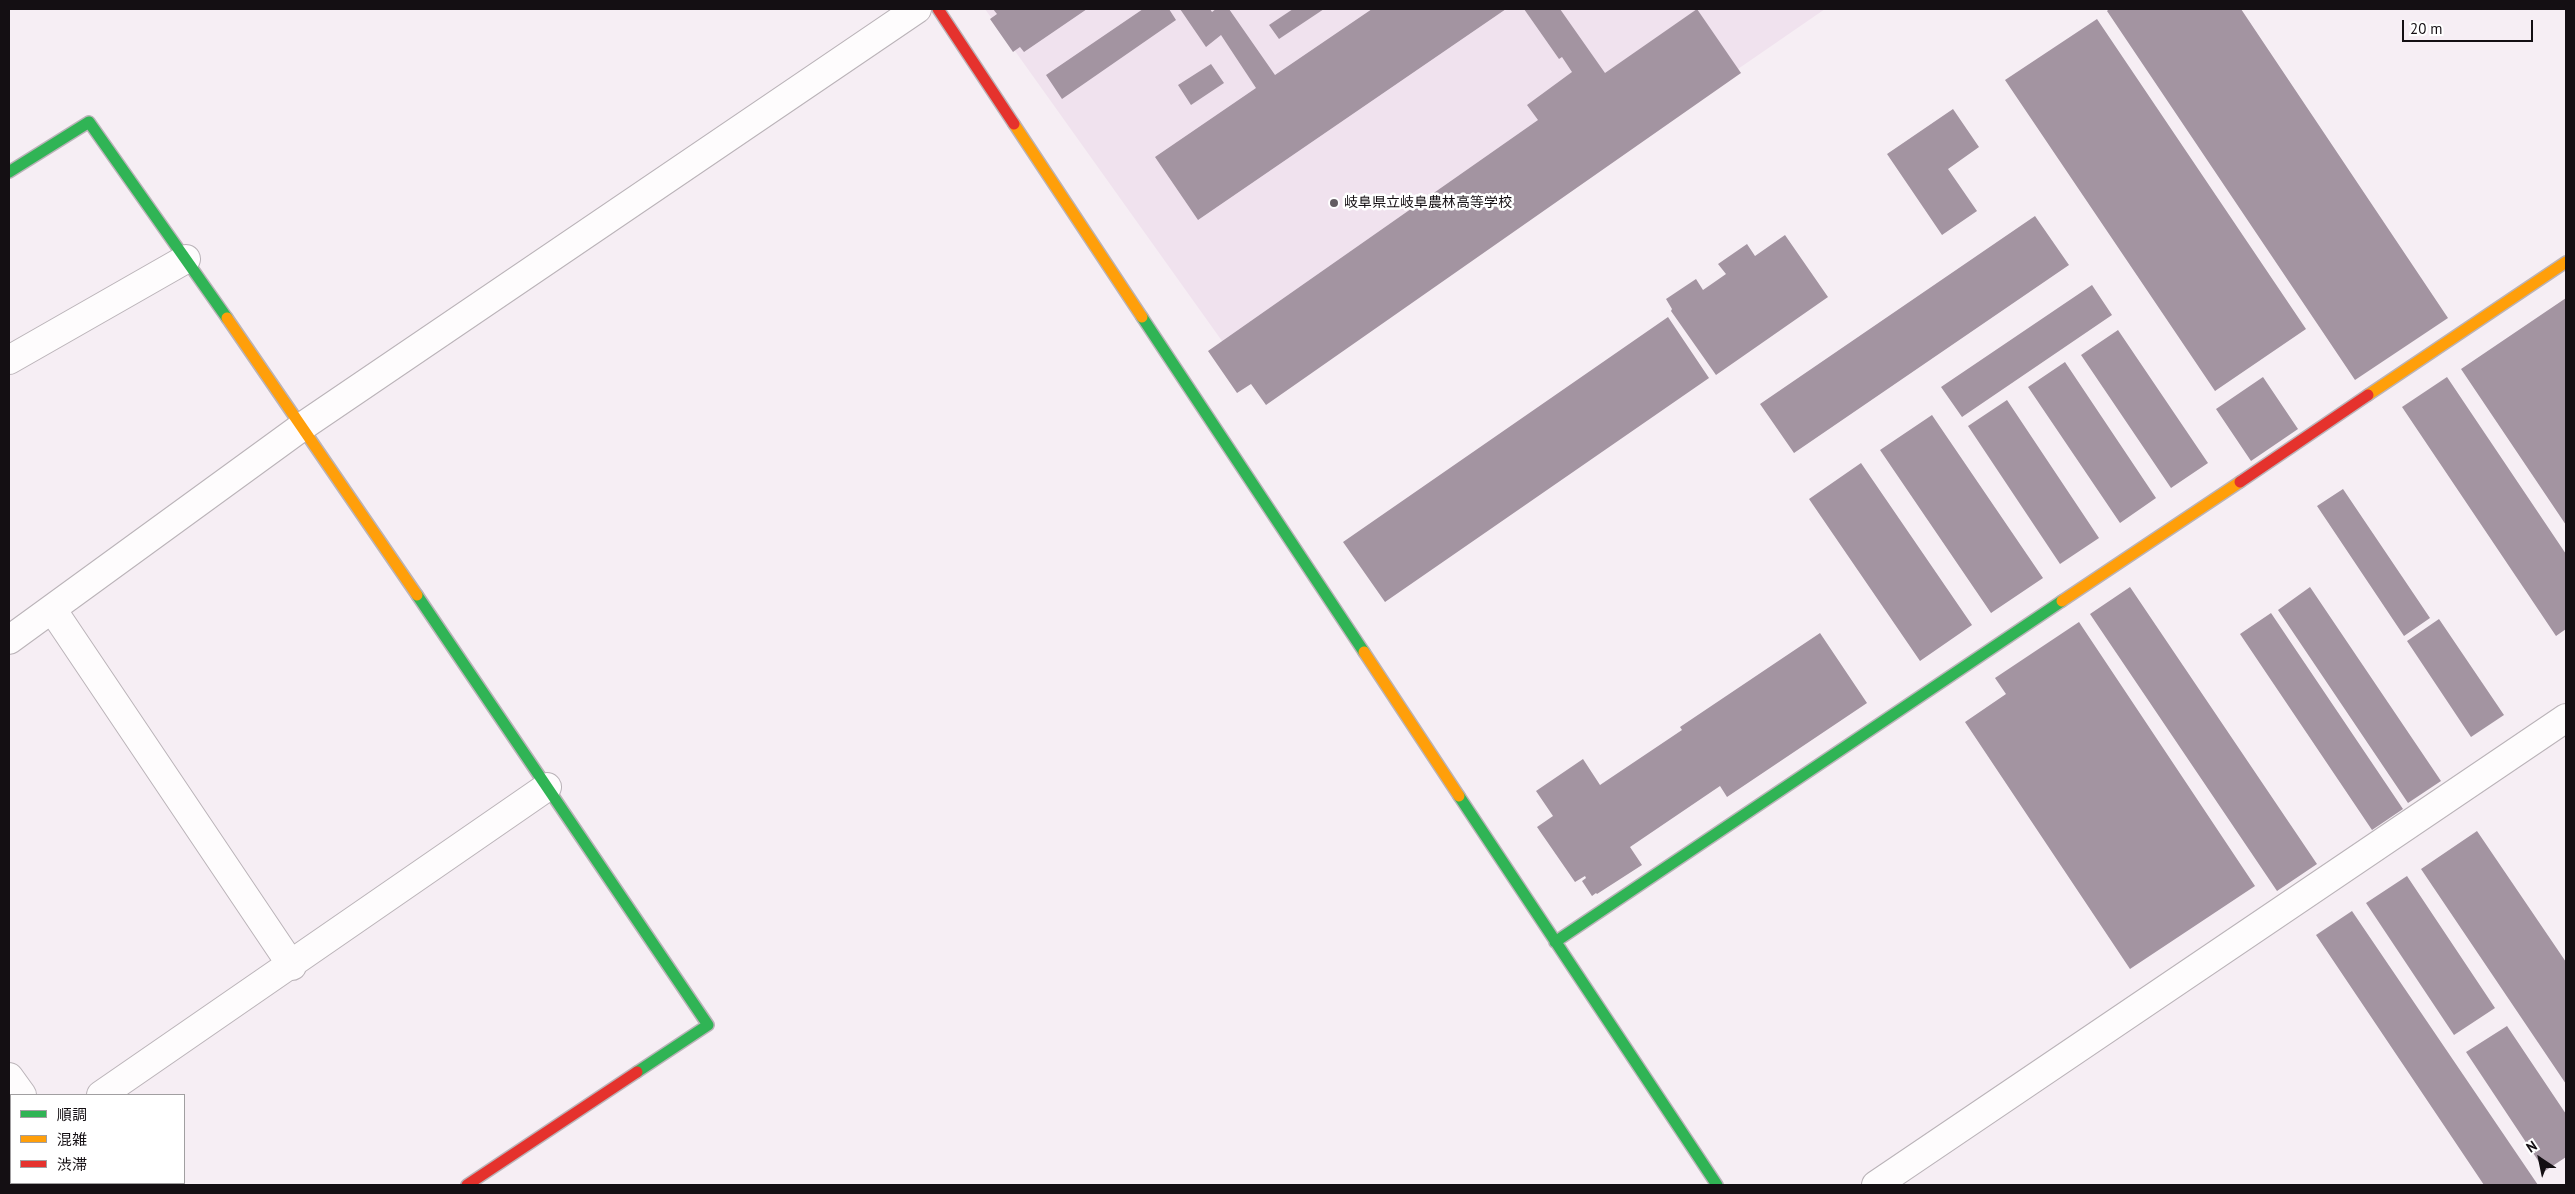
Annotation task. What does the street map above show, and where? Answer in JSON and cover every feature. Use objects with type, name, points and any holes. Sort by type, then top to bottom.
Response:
[{"type":"street","points":[[9,640],[303,426],[917,9]]},
{"type":"street","points":[[938,9],[1717,1185]]},
{"type":"street","points":[[9,172],[89,122],[303,426],[708,1025],[467,1185]]},
{"type":"street","points":[[9,360],[186,259]]},
{"type":"street","points":[[1555,942],[2566,262]]},
{"type":"street","points":[[52,609],[292,966]]},
{"type":"street","points":[[1876,1185],[2566,718]]},
{"type":"street","points":[[103,1094],[292,966],[547,787]]},
{"type":"street","points":[[9,1077],[21,1094]]},
{"type":"street","points":[[9,1175],[10,1185]]},
{"type":"shaded area","name":"岐阜県立岐阜農林高等学校","points":[[985,9],[1825,9],[1262,397]]},
{"type":"building","points":[[993,9],[1087,9],[1024,52],[1020,47],[1013,52],[990,19],[997,14]]},
{"type":"building","points":[[1143,9],[1169,9],[1176,20],[1062,99],[1046,75]]},
{"type":"building","points":[[1180,9],[1210,9],[1212,12],[1216,9],[1229,9],[1275,75],[1372,9],[1506,9],[1198,220],[1155,157],[1256,88],[1221,35],[1206,47]]},
{"type":"building","points":[[1293,9],[1324,9],[1279,39],[1269,25]]},
{"type":"building","points":[[1524,9],[1560,9],[1605,73],[1697,9],[1741,73],[1266,405],[1251,384],[1237,393],[1208,351],[1538,120],[1527,105],[1572,72],[1562,57],[1559,59]]},
{"type":"building","points":[[2109,9],[2241,9],[2448,318],[2355,380],[2107,11]]},
{"type":"building","points":[[2097,19],[2306,329],[2215,391],[2005,80]]},
{"type":"building","points":[[1211,64],[1224,83],[1191,105],[1178,85]]},
{"type":"building","points":[[1953,109],[1979,147],[1948,169],[1977,211],[1942,235],[1887,154]]},
{"type":"building","points":[[2035,216],[2069,265],[1794,453],[1760,404]]},
{"type":"building","points":[[1785,235],[1828,297],[1716,375],[1671,311],[1672,309],[1666,299],[1696,279],[1703,290],[1726,274],[1718,264],[1747,244],[1755,256]]},
{"type":"building","points":[[2092,285],[2112,315],[1962,417],[1941,387]]},
{"type":"building","points":[[2566,298],[2566,525],[2461,369]]},
{"type":"building","points":[[1668,317],[1709,378],[1385,602],[1343,542]]},
{"type":"building","points":[[2118,330],[2208,463],[2171,488],[2081,355]]},
{"type":"building","points":[[2065,362],[2156,498],[2120,523],[2028,387]]},
{"type":"building","points":[[2263,377],[2298,429],[2251,461],[2216,409]]},
{"type":"building","points":[[2447,377],[2566,554],[2566,629],[2556,636],[2402,407]]},
{"type":"building","points":[[2007,400],[2099,538],[2060,564],[1968,426]]},
{"type":"building","points":[[1932,415],[2043,578],[1991,613],[1880,450]]},
{"type":"building","points":[[1861,463],[1972,625],[1920,661],[1809,499]]},
{"type":"building","points":[[2343,489],[2430,618],[2404,636],[2317,506]]},
{"type":"building","points":[[2130,587],[2317,864],[2277,891],[2090,614]]},
{"type":"building","points":[[2310,587],[2441,781],[2408,803],[2278,610]]},
{"type":"building","points":[[2271,613],[2403,809],[2372,830],[2240,634]]},
{"type":"building","points":[[2439,619],[2504,715],[2471,737],[2407,641]]},
{"type":"building","points":[[2079,622],[2255,886],[2130,969],[1965,722],[2006,694],[1995,678]]},
{"type":"building","points":[[1820,633],[1867,703],[1727,797],[1720,786],[1630,847],[1642,865],[1597,894],[1592,896],[1582,881],[1586,878],[1585,876],[1575,882],[1537,827],[1553,816],[1536,791],[1583,759],[1600,785],[1682,730],[1680,727]]},
{"type":"building","points":[[2477,831],[2566,962],[2566,1084],[2421,869]]},
{"type":"building","points":[[2407,876],[2495,1008],[2454,1035],[2366,903]]},
{"type":"building","points":[[2352,911],[2538,1185],[2484,1185],[2316,935]]},
{"type":"building","points":[[2507,1026],[2566,1114],[2566,1157],[2545,1171],[2466,1052]]},
{"type":"traffic: fast","points":[[9,172],[89,122],[227,318]]},
{"type":"traffic: fast","points":[[1142,317],[1364,652]]},
{"type":"traffic: fast","points":[[417,595],[708,1025],[637,1072]]},
{"type":"traffic: fast","points":[[1555,942],[2062,601]]},
{"type":"traffic: fast","points":[[1459,796],[1717,1185]]},
{"type":"traffic: slow","points":[[1014,124],[1142,317]]},
{"type":"traffic: slow","points":[[2368,395],[2566,262]]},
{"type":"traffic: slow","points":[[227,318],[417,595]]},
{"type":"traffic: slow","points":[[2062,601],[2240,482]]},
{"type":"traffic: slow","points":[[1364,652],[1459,796]]},
{"type":"traffic: jam","points":[[938,9],[1014,124]]},
{"type":"traffic: jam","points":[[2240,482],[2368,395]]},
{"type":"traffic: jam","points":[[467,1185],[637,1072]]},
{"type":"place","name":"岐阜県立岐阜農林高等学校","points":[[1334,203]]}]
